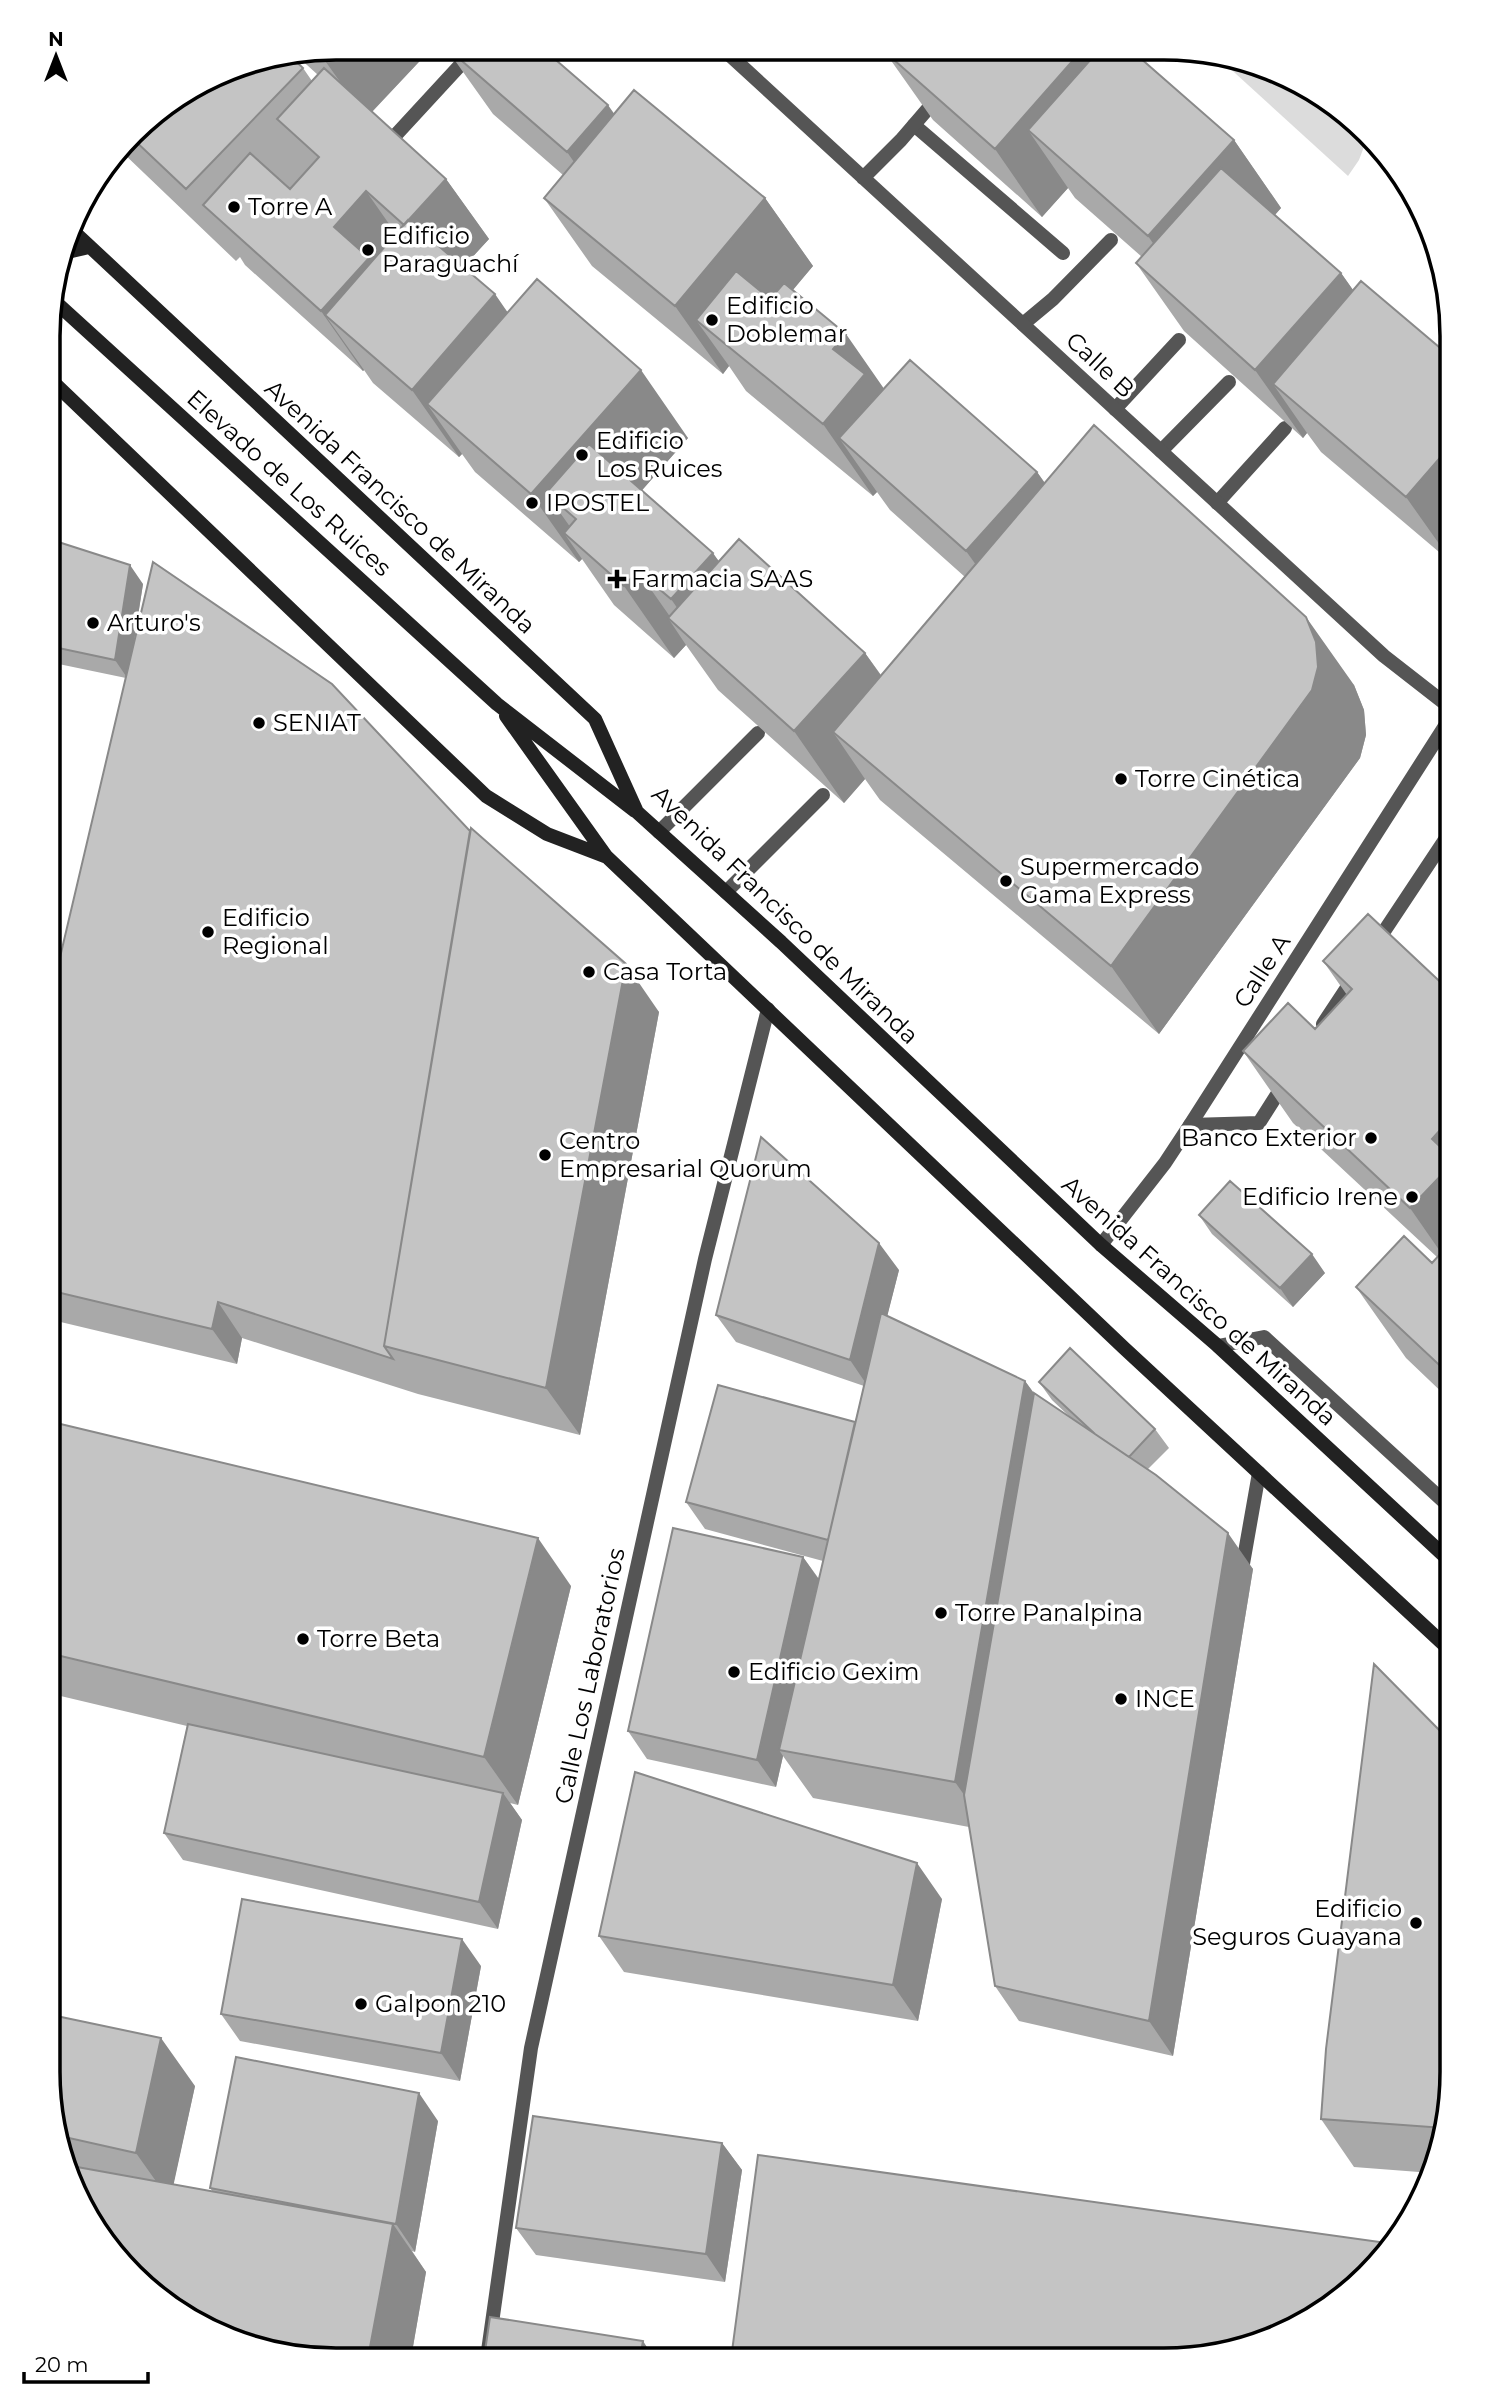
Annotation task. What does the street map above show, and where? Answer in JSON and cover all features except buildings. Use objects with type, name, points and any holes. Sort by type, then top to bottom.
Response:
[{"type":"main road","name":"Avenida Francisco de Miranda","points":[[78,236],[595,719],[637,812],[726,892],[1101,1245],[1219,1346],[1440,1552]]},
{"type":"main road","points":[[76,243],[89,247]]},
{"type":"main road","points":[[73,251],[89,247]]},
{"type":"main road","name":"Elevado de Los Ruices","points":[[61,307],[497,704],[637,812]]},
{"type":"main road","points":[[60,389],[486,796],[547,834],[607,857],[1440,1641]]},
{"type":"main road","name":"Elevado de Los Ruices","points":[[497,704],[607,857]]},
{"type":"street","points":[[393,138],[464,60]]},
{"type":"street","name":"Calle B","points":[[738,60],[863,178],[1384,656],[1440,702]]},
{"type":"street","points":[[863,178],[947,87]]},
{"type":"street","points":[[914,125],[1063,253]]},
{"type":"street","points":[[1023,324],[1053,299],[1111,240]]},
{"type":"street","points":[[1115,409],[1179,340]]},
{"type":"street","points":[[1161,451],[1229,382]]},
{"type":"street","points":[[1217,503],[1285,428]]},
{"type":"street","name":"Calle A","points":[[1101,1245],[1165,1163],[1440,731]]},
{"type":"street","points":[[659,832],[758,733]]},
{"type":"street","points":[[726,892],[824,795]]},
{"type":"street","points":[[1318,1032],[1440,846]]},
{"type":"street","name":"Calle Los Laboratorios","points":[[488,2348],[531,2048],[705,1259],[768,1009]]},
{"type":"street","points":[[1190,1125],[1259,1123],[1296,1066]]},
{"type":"street","name":"Avenida Francisco de Miranda","points":[[1219,1346],[1264,1337],[1440,1498]]},
{"type":"street","points":[[1240,1583],[1259,1473]]},
{"type":"shaded area","points":[[1229,68],[1252,74],[1302,96],[1359,140],[1364,146],[1348,176]]},
{"type":"place","name":"Torre A","points":[[234,207]]},
{"type":"place","name":"Edificio Paraguachí","points":[[368,250]]},
{"type":"place","name":"Edificio Doblemar","points":[[712,320]]},
{"type":"place","name":"Edificio Los Ruices","points":[[582,455]]},
{"type":"place","name":"IPOSTEL","points":[[532,503]]},
{"type":"place","name":"Farmacia SAAS","points":[[617,579]]},
{"type":"place","name":"Arturo's","points":[[93,623]]},
{"type":"place","name":"SENIAT","points":[[259,723]]},
{"type":"place","name":"Torre Cinética","points":[[1121,779]]},
{"type":"place","name":"Supermercado Gama Express","points":[[1006,881]]},
{"type":"place","name":"Edificio Regional","points":[[208,932]]},
{"type":"place","name":"Casa Torta","points":[[589,972]]},
{"type":"place","name":"Banco Exterior","points":[[1371,1138]]},
{"type":"place","name":"Centro Empresarial Quorum","points":[[545,1155]]},
{"type":"place","name":"Edificio Irene","points":[[1412,1197]]},
{"type":"place","name":"Torre Panalpina","points":[[941,1613]]},
{"type":"place","name":"Torre Beta","points":[[303,1639]]},
{"type":"place","name":"Edificio Gexim","points":[[734,1672]]},
{"type":"place","name":"INCE","points":[[1121,1699]]},
{"type":"place","name":"Edificio Seguros Guayana","points":[[1416,1923]]},
{"type":"place","name":"Galpon 210","points":[[361,2004]]}]
